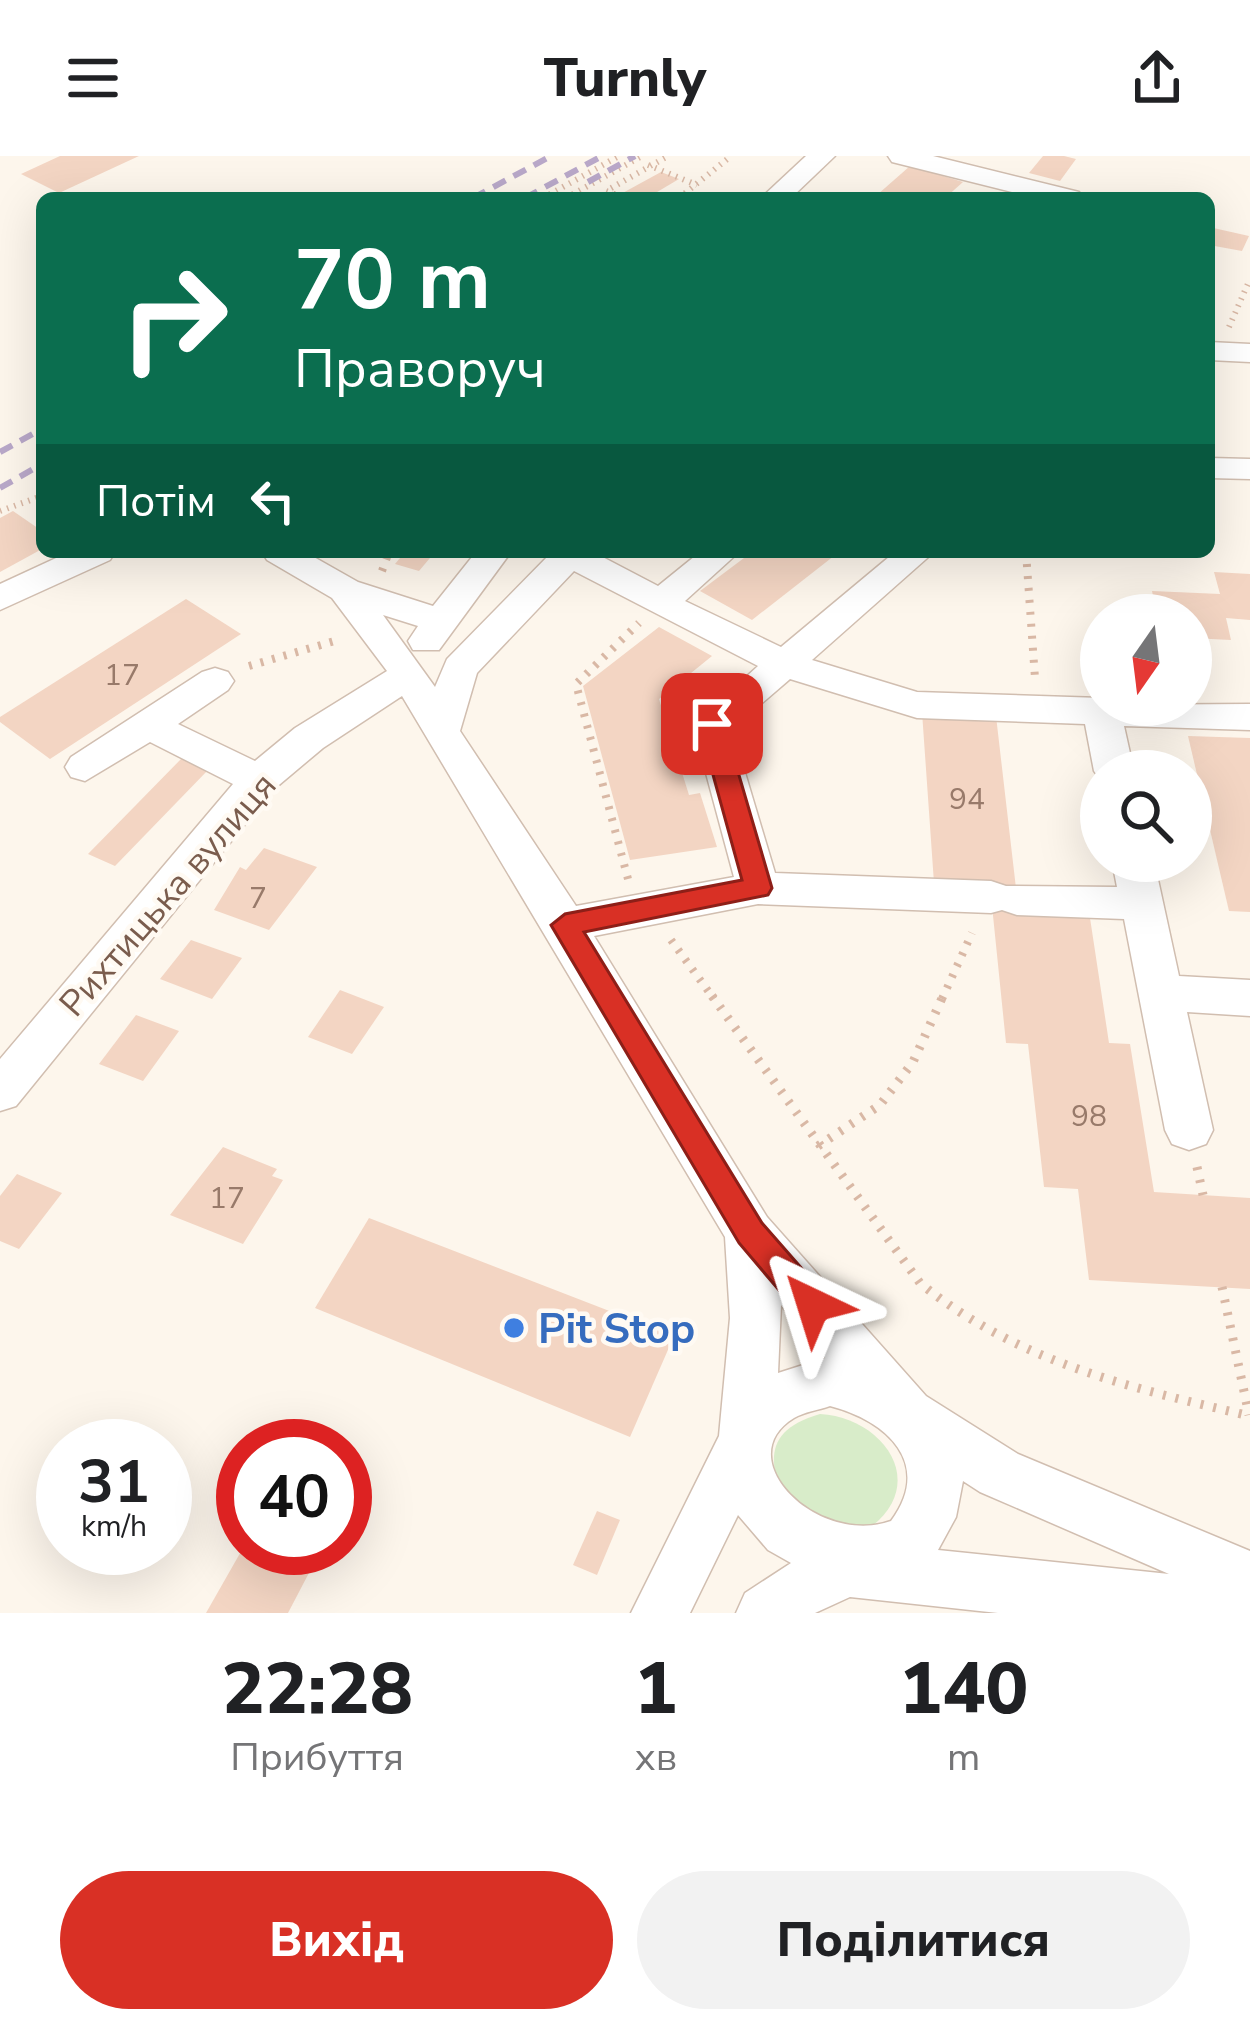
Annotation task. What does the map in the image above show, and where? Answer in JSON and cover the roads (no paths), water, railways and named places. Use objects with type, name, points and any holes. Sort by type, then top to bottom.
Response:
[{"type":"street","points":[[782,192],[822,156]]},
{"type":"street","points":[[901,156],[1045,192]]},
{"type":"street","points":[[1215,468],[1250,470]]},
{"type":"street","points":[[0,598],[85,558]]},
{"type":"street","points":[[289,558],[345,590],[441,621]]},
{"type":"street","points":[[409,674],[418,652],[489,558]]},
{"type":"street","points":[[440,732],[460,668],[566,558]]},
{"type":"street","points":[[580,558],[785,666],[867,695],[917,705],[1080,711]]},
{"type":"street","points":[[661,602],[715,558]]},
{"type":"street","points":[[758,888],[712,724],[910,558]]},
{"type":"street","points":[[345,590],[409,674],[440,732],[565,925],[750,1233],[907,1414],[932,1458],[932,1508],[920,1532],[903,1550],[880,1563],[807,1585],[765,1613]]},
{"type":"street","name":"Рихтицька вулиця","points":[[0,1092],[260,780],[308,738],[409,674]]},
{"type":"street","points":[[85,767],[215,681]]},
{"type":"street","points":[[1212,716],[1250,717]]},
{"type":"street","points":[[148,725],[260,780]]},
{"type":"street","points":[[565,925],[758,888],[997,898],[1137,883],[1189,1130]]},
{"type":"street","points":[[1160,993],[1250,998]]},
{"type":"street","points":[[750,1233],[756,1318],[745,1489],[755,1515],[773,1539],[796,1556],[850,1570],[1250,1611]]},
{"type":"street","points":[[660,1613],[761,1412],[780,1396],[830,1381],[857,1384],[883,1395],[999,1473],[1250,1580]]},
{"type":"railway","points":[[484,192],[551,156]]},
{"type":"railway","points":[[536,192],[602,156]]},
{"type":"railway","points":[[588,182],[635,156]]},
{"type":"railway","points":[[0,452],[36,432]]},
{"type":"railway","points":[[0,488],[36,467]]},
{"type":"place","name":"Pit Stop","points":[[514,1328]]}]
